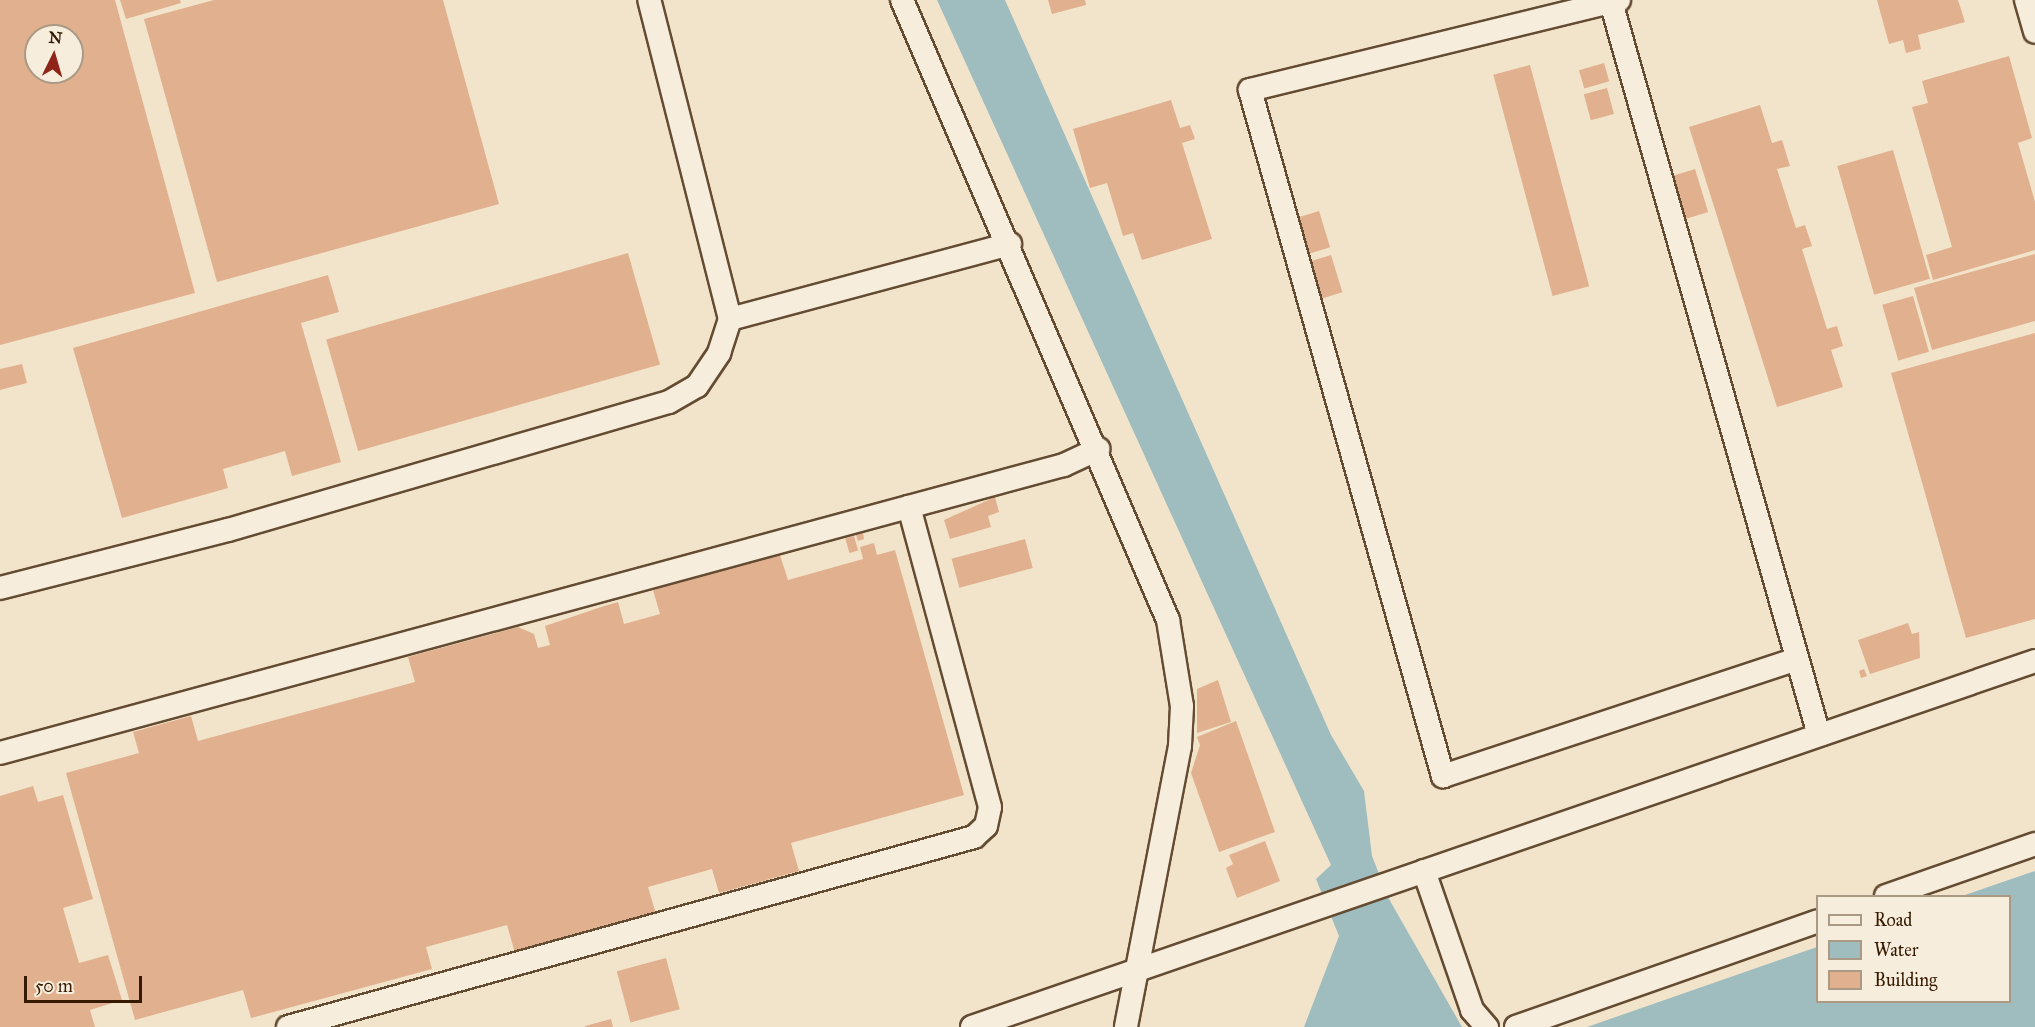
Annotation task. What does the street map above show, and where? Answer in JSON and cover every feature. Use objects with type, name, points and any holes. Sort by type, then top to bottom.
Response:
[{"type":"street","points":[[0,588],[228,530],[669,402],[698,386],[719,353],[730,319],[649,0]]},
{"type":"street","points":[[902,0],[1098,449],[1168,620],[1182,706],[1172,799],[1126,1027]]},
{"type":"street","points":[[2026,0],[2035,32]]},
{"type":"street","points":[[1793,660],[1443,776],[1250,90],[1615,1],[1793,660],[1819,735]]},
{"type":"street","points":[[730,319],[1010,244]]},
{"type":"street","points":[[0,753],[1064,465],[1098,449]]},
{"type":"street","points":[[288,1027],[974,837],[986,826],[990,807],[909,507]]},
{"type":"street","points":[[972,1027],[2035,661]]},
{"type":"street","points":[[1892,895],[2035,844]]},
{"type":"street","points":[[1424,871],[1472,1010],[1487,1027]]},
{"type":"street","points":[[1516,1027],[1816,922]]},
{"type":"water","points":[[937,0],[1005,0],[1331,735],[1364,791],[1372,856],[1389,899],[1462,1027],[1304,1027],[1339,936],[1316,879],[1331,865]]},
{"type":"water","points":[[2035,871],[2035,1027],[1587,1027],[1816,947],[1816,1003],[2011,1003],[2011,895],[1965,895]]},
{"type":"building","points":[[0,0],[115,0],[195,293],[0,345]]},
{"type":"building","points":[[120,0],[180,0],[181,3],[126,19]]},
{"type":"building","points":[[214,0],[443,0],[499,204],[217,282],[144,19]]},
{"type":"building","points":[[1048,0],[1085,0],[1086,5],[1052,14]]},
{"type":"building","points":[[1877,0],[1958,0],[1965,22],[1918,35],[1921,49],[1906,53],[1903,40],[1889,44]]},
{"type":"building","points":[[2009,56],[2032,138],[2018,143],[2035,202],[2035,250],[1933,280],[1926,255],[1952,247],[1912,107],[1928,103],[1922,81]]},
{"type":"building","points":[[1604,63],[1609,81],[1584,88],[1579,70]]},
{"type":"building","points":[[1530,65],[1589,286],[1553,296],[1493,75]]},
{"type":"building","points":[[1607,88],[1614,114],[1591,120],[1584,94]]},
{"type":"building","points":[[1171,100],[1180,128],[1190,125],[1195,139],[1182,143],[1212,239],[1142,260],[1133,233],[1123,236],[1107,183],[1090,188],[1073,129]]},
{"type":"building","points":[[1760,105],[1772,143],[1782,140],[1790,166],[1777,169],[1796,228],[1805,225],[1812,246],[1802,249],[1827,329],[1837,326],[1843,346],[1831,350],[1843,387],[1777,407],[1689,127]]},
{"type":"building","points":[[1893,150],[1930,279],[1874,295],[1837,166]]},
{"type":"building","points":[[1695,169],[1708,212],[1681,220],[1668,177]]},
{"type":"building","points":[[1319,211],[1330,247],[1303,256],[1292,219]]},
{"type":"building","points":[[628,253],[660,365],[358,451],[326,340]]},
{"type":"building","points":[[2035,254],[2035,321],[1932,350],[1914,288]]},
{"type":"building","points":[[1331,255],[1342,292],[1315,301],[1303,263]]},
{"type":"building","points":[[328,275],[339,312],[301,323],[341,462],[292,476],[285,451],[223,469],[228,488],[122,518],[73,348]]},
{"type":"building","points":[[1913,296],[1929,352],[1898,361],[1882,305]]},
{"type":"building","points":[[2035,333],[2035,619],[1966,638],[1891,373]]},
{"type":"building","points":[[22,364],[27,383],[0,390],[0,369]]},
{"type":"building","points":[[995,497],[999,512],[988,516],[991,527],[950,539],[944,520]]},
{"type":"building","points":[[863,533],[864,539],[858,541],[856,535]]},
{"type":"building","points":[[854,536],[858,550],[849,553],[845,538]]},
{"type":"building","points":[[1025,539],[1033,568],[959,588],[952,559]]},
{"type":"building","points":[[874,543],[877,555],[895,550],[964,795],[791,843],[799,871],[719,893],[712,869],[648,887],[656,914],[515,953],[507,925],[426,947],[432,969],[251,1018],[243,990],[135,1020],[66,773],[139,753],[133,732],[191,716],[198,741],[415,682],[408,657],[518,627],[534,634],[538,648],[550,645],[545,626],[618,602],[624,624],[660,614],[653,590],[780,555],[788,580],[863,559],[860,547]]},
{"type":"building","points":[[1908,623],[1912,634],[1919,632],[1920,658],[1870,674],[1858,640]]},
{"type":"building","points":[[1864,669],[1867,676],[1861,678],[1859,671]]},
{"type":"building","points":[[1218,680],[1231,722],[1197,733],[1197,689]]},
{"type":"building","points":[[1236,721],[1275,832],[1219,852],[1191,773],[1200,745],[1197,737]]},
{"type":"building","points":[[33,786],[38,802],[63,795],[93,899],[63,908],[79,963],[108,955],[122,1000],[90,1010],[95,1027],[0,1027],[0,796]]},
{"type":"building","points":[[1265,841],[1280,881],[1237,898],[1226,868],[1233,864],[1229,855]]},
{"type":"building","points":[[666,958],[680,1009],[630,1022],[617,971]]},
{"type":"building","points":[[611,1019],[613,1027],[585,1027],[585,1026]]}]
